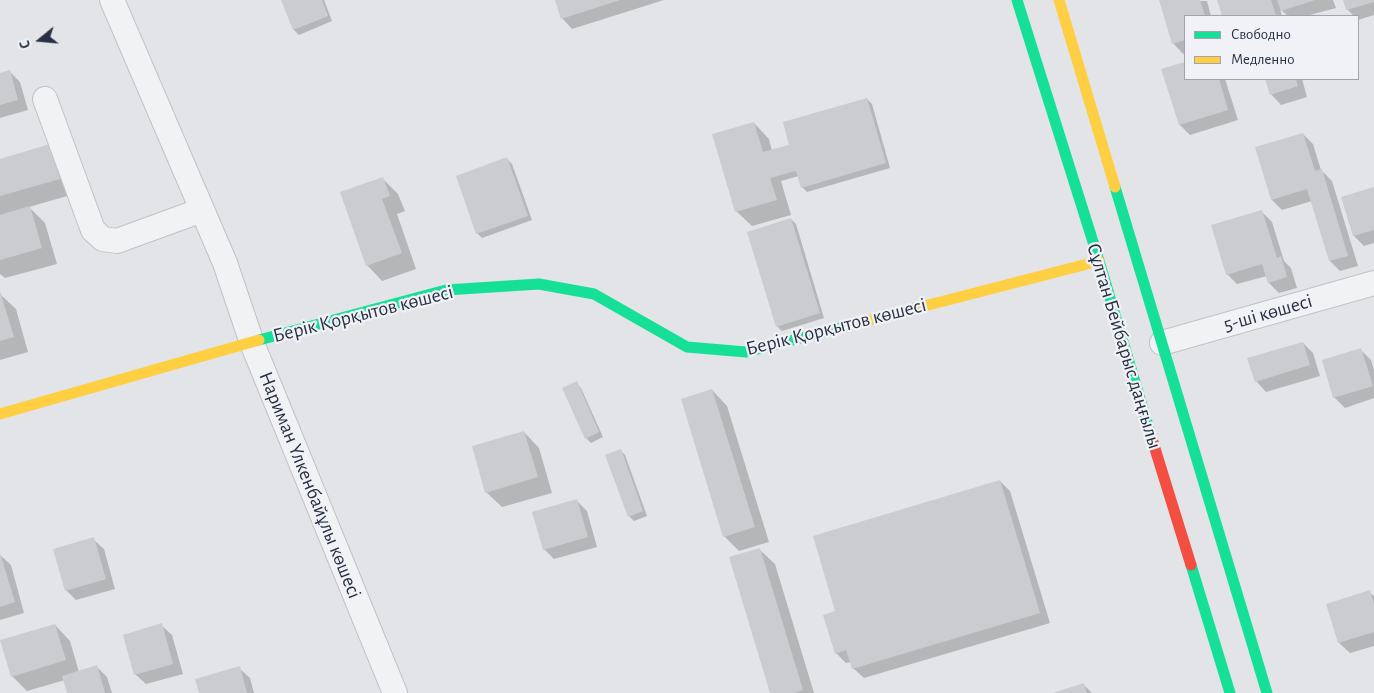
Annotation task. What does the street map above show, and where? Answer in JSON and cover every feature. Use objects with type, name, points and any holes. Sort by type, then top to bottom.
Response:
[{"type":"main road","name":"Сұлтан Бейбарыс даңғылы","points":[[1018,0],[1230,693]]},
{"type":"main road","name":"Сұлтан Бейбарыс даңғылы","points":[[1058,0],[1267,693]]},
{"type":"main road","name":"Берік Қорқытов көшесі","points":[[0,414],[341,317],[446,290],[539,284],[594,294],[687,347],[746,352],[1099,261]]},
{"type":"street","name":"Нариман Үлкенбайұлы көшесі","points":[[112,0],[225,263],[252,343],[395,693]]},
{"type":"street","points":[[45,99],[93,230],[103,239],[117,241],[202,210]]},
{"type":"street","name":"5-ші көшесі","points":[[1162,343],[1374,283]]},
{"type":"building","points":[[281,0],[322,0],[328,16],[293,30]]},
{"type":"building","points":[[555,0],[620,0],[561,19]]},
{"type":"building","points":[[1159,0],[1200,0],[1205,15],[1184,15],[1184,40],[1172,44]]},
{"type":"building","points":[[1217,0],[1271,0],[1276,15],[1222,15]]},
{"type":"building","points":[[1277,0],[1315,0],[1281,11]]},
{"type":"building","points":[[1343,0],[1374,0],[1374,2],[1346,10]]},
{"type":"building","points":[[1184,62],[1184,80],[1219,80],[1228,110],[1179,125],[1161,69]]},
{"type":"building","points":[[10,70],[18,100],[0,105],[0,73]]},
{"type":"building","points":[[1265,80],[1296,80],[1298,86],[1270,95]]},
{"type":"building","points":[[867,98],[886,163],[801,188],[796,171],[770,178],[777,200],[735,212],[712,134],[754,122],[763,152],[789,145],[783,122]]},
{"type":"building","points":[[1303,133],[1315,171],[1322,169],[1348,256],[1329,261],[1307,189],[1271,200],[1255,147]]},
{"type":"building","points":[[50,144],[60,179],[0,196],[0,159]]},
{"type":"building","points":[[507,157],[528,216],[476,234],[456,176]]},
{"type":"building","points":[[383,177],[390,196],[382,199],[402,253],[366,266],[340,192]]},
{"type":"building","points":[[1374,187],[1374,230],[1353,236],[1341,197]]},
{"type":"building","points":[[30,206],[42,248],[0,260],[0,215]]},
{"type":"building","points":[[1262,210],[1277,258],[1281,256],[1287,277],[1268,283],[1262,264],[1226,275],[1211,225]]},
{"type":"building","points":[[791,218],[820,313],[776,327],[747,232]]},
{"type":"building","points":[[0,291],[14,337],[0,341]]},
{"type":"building","points":[[1303,342],[1310,365],[1255,382],[1247,358]]},
{"type":"building","points":[[1361,348],[1373,386],[1333,398],[1322,360]]},
{"type":"building","points":[[577,381],[599,432],[585,439],[562,388]]},
{"type":"building","points":[[712,389],[755,527],[723,537],[681,399]]},
{"type":"building","points":[[524,431],[538,477],[485,493],[472,446]]},
{"type":"building","points":[[621,449],[643,511],[628,517],[605,455]]},
{"type":"building","points":[[1000,480],[1040,613],[852,669],[846,650],[835,654],[823,615],[835,611],[813,536]]},
{"type":"building","points":[[577,499],[588,537],[543,550],[532,512]]},
{"type":"building","points":[[94,537],[106,579],[65,591],[53,549]]},
{"type":"building","points":[[760,548],[803,690],[794,693],[770,693],[729,557]]},
{"type":"building","points":[[0,553],[15,602],[0,607]]},
{"type":"building","points":[[1370,590],[1374,604],[1374,632],[1338,643],[1326,604]]},
{"type":"building","points":[[162,623],[173,664],[134,675],[123,635]]},
{"type":"building","points":[[55,624],[66,660],[11,677],[0,640]]},
{"type":"building","points":[[97,665],[105,693],[67,693],[62,676]]},
{"type":"building","points":[[240,666],[247,693],[199,693],[195,679]]},
{"type":"building","points":[[1084,683],[1087,693],[1053,693]]},
{"type":"traffic: fast","points":[[1017,0],[1099,261],[1152,439]]},
{"type":"traffic: fast","points":[[1115,187],[1267,693]]},
{"type":"traffic: fast","points":[[259,340],[446,290],[539,284],[594,294],[687,347],[746,352],[851,325]]},
{"type":"traffic: fast","points":[[1191,565],[1230,693]]},
{"type":"traffic: slow","points":[[1059,0],[1115,187]]},
{"type":"traffic: slow","points":[[851,325],[1099,261]]},
{"type":"traffic: slow","points":[[0,414],[259,340]]},
{"type":"traffic: jam","points":[[1152,439],[1191,565]]}]
